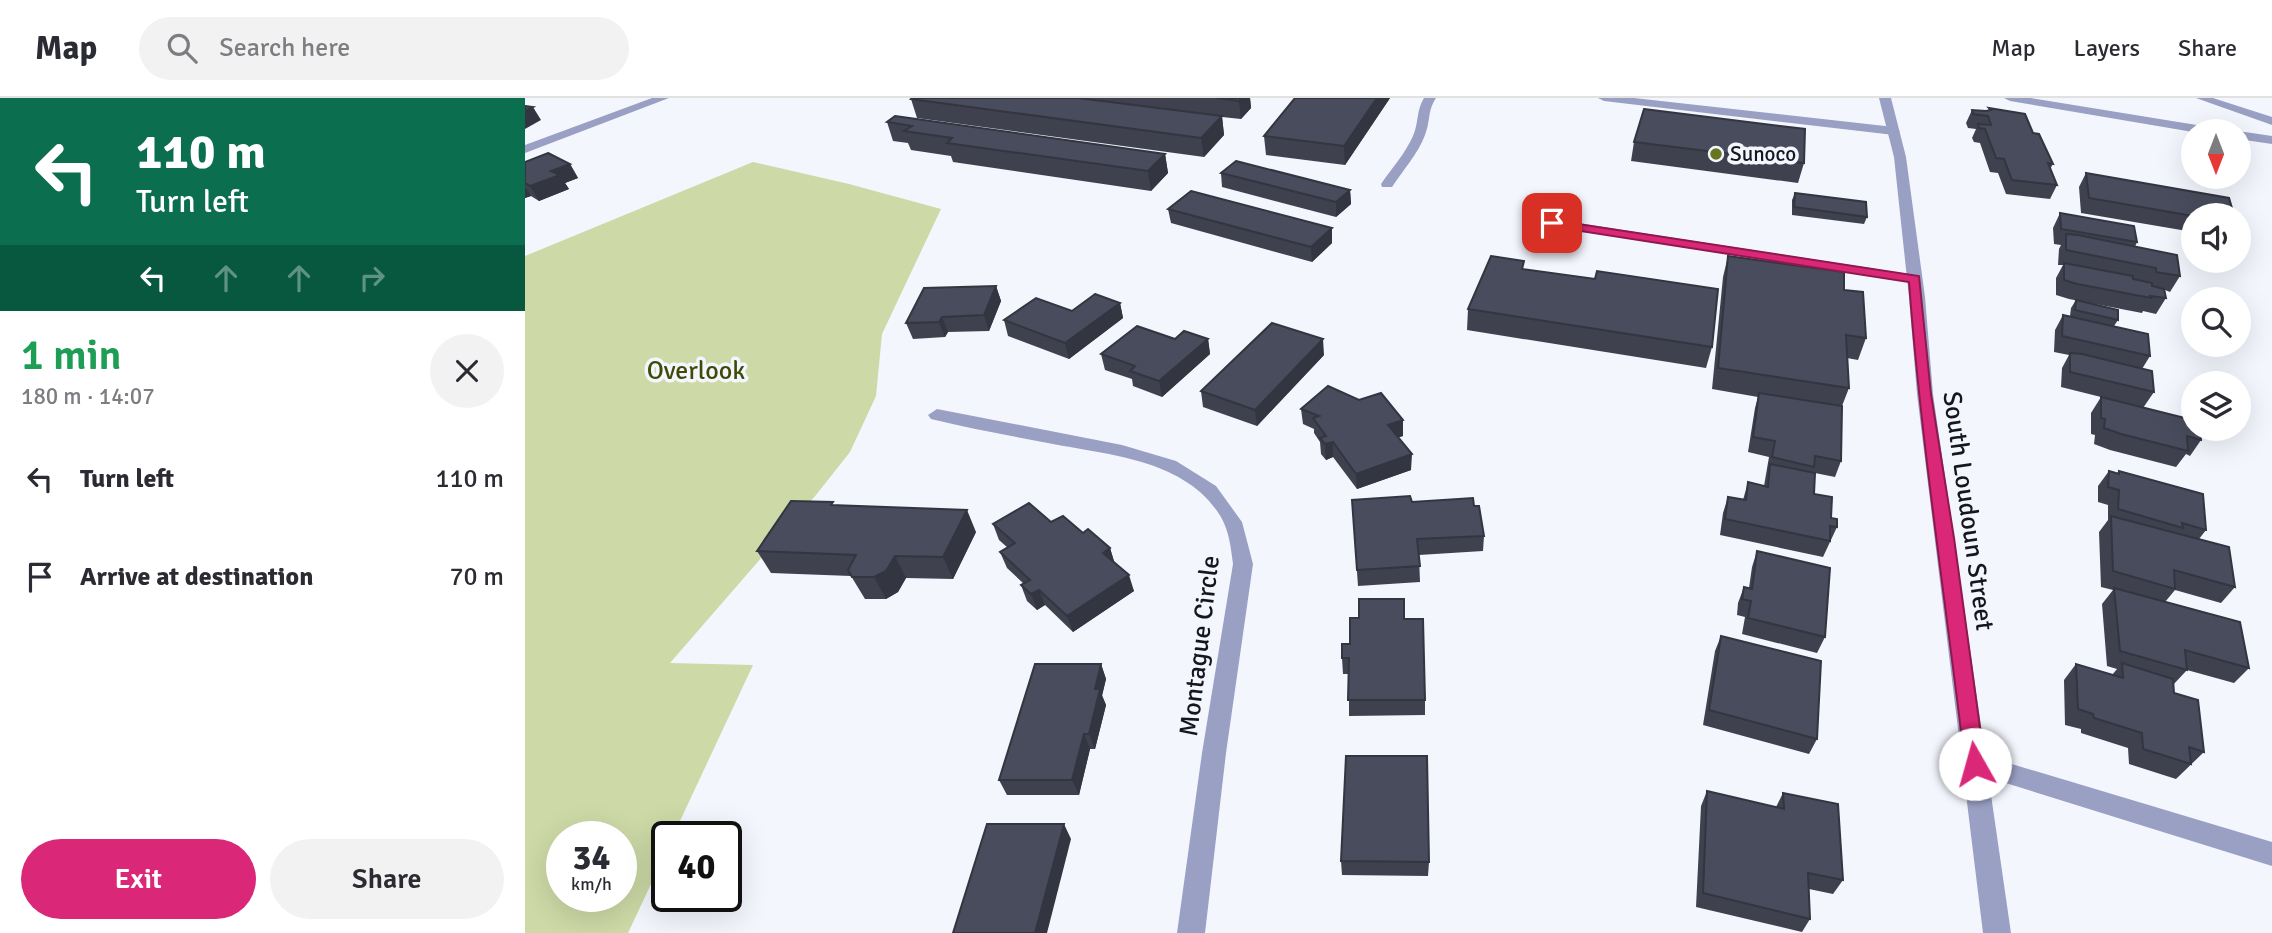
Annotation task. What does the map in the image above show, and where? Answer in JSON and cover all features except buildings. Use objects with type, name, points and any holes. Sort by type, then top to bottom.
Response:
[{"type":"street","points":[[525,149],[663,98]]},
{"type":"street","points":[[1387,184],[1419,135],[1424,123],[1422,112],[1430,98]]},
{"type":"street","points":[[1604,98],[1676,102],[1894,131]]},
{"type":"street","name":"South Loudoun Street","points":[[1885,98],[1894,131],[1915,279],[1924,394],[1946,538],[1997,933]]},
{"type":"street","points":[[2010,98],[2181,126]]},
{"type":"street","points":[[2202,98],[2272,121]]},
{"type":"street","points":[[2251,137],[2272,140]]},
{"type":"street","points":[[1552,223],[1915,279]]},
{"type":"street","name":"Montague Circle","points":[[937,415],[1132,453],[1183,473],[1203,485],[1225,509],[1239,538],[1243,564],[1214,753],[1191,933]]},
{"type":"street","points":[[1975,764],[2272,854]]},
{"type":"green space","name":"Overlook","points":[[753,162],[941,209],[882,334],[876,396],[850,452],[670,663],[753,665],[680,821],[651,821],[651,884],[628,933],[525,933],[525,256]]},
{"type":"place","name":"Sunoco","points":[[1716,154]]},
{"type":"route","points":[[1552,223],[1915,279],[1924,394],[1946,538],[1975,764]]}]
